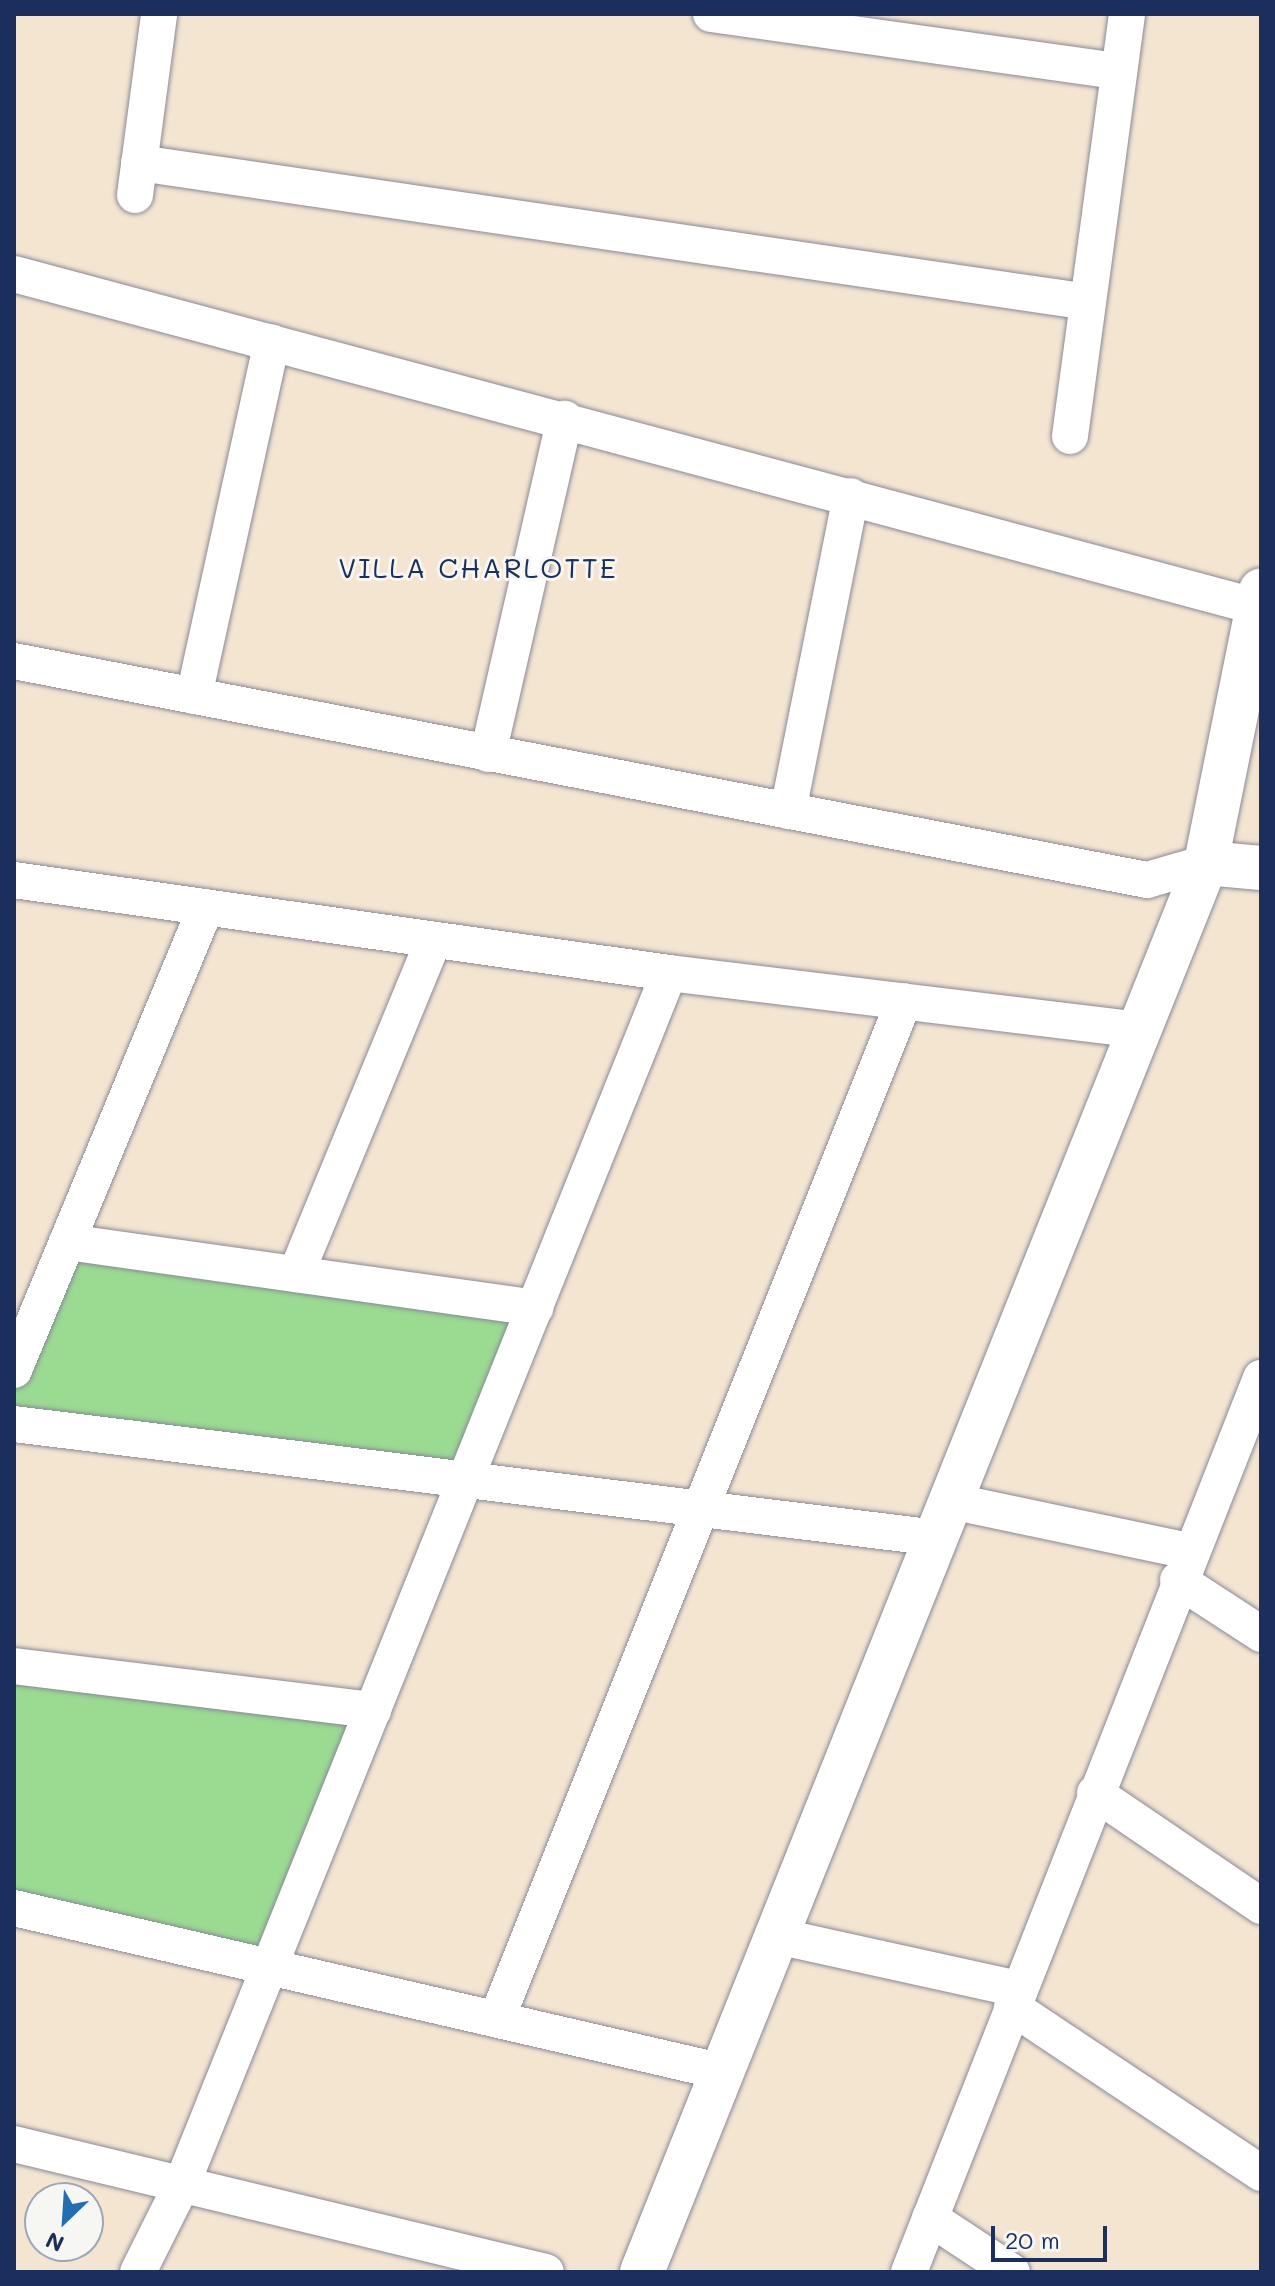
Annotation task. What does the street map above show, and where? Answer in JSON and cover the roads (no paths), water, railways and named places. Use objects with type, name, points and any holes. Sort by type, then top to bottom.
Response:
[{"type":"street","points":[[159,14],[137,179],[1088,302]]},
{"type":"street","points":[[711,14],[1119,71]]},
{"type":"street","points":[[1070,436],[1127,14]]},
{"type":"street","points":[[14,274],[851,496],[1260,598],[1206,863],[642,2272]]},
{"type":"street","points":[[194,696],[272,342]]},
{"type":"street","points":[[488,754],[565,419]]},
{"type":"street","points":[[788,811],[851,496]]},
{"type":"street","points":[[14,661],[1147,880],[1206,863],[1261,868]]},
{"type":"street","points":[[14,880],[669,973],[1140,1030]]},
{"type":"street","points":[[14,1370],[206,907]]},
{"type":"street","points":[[296,1274],[434,940]]},
{"type":"street","points":[[138,2272],[182,2184],[669,973]]},
{"type":"street","points":[[497,2018],[904,1001]]},
{"type":"street","points":[[67,1242],[535,1308]]},
{"type":"street","points":[[909,2272],[1095,1793],[1261,1378]]},
{"type":"street","points":[[14,1424],[701,1509],[944,1519],[1185,1566],[1261,1634]]},
{"type":"street","points":[[14,1666],[373,1710]]},
{"type":"street","points":[[1095,1793],[1261,1906]]},
{"type":"street","points":[[14,1908],[270,1964],[723,2072]]},
{"type":"street","points":[[777,1936],[1016,1998],[1261,2173]]},
{"type":"street","points":[[14,2144],[546,2272]]},
{"type":"street","points":[[930,2218],[1012,2272]]},
{"type":"district","name":"VILLA CHARLOTTE","points":[[478,567]]}]
